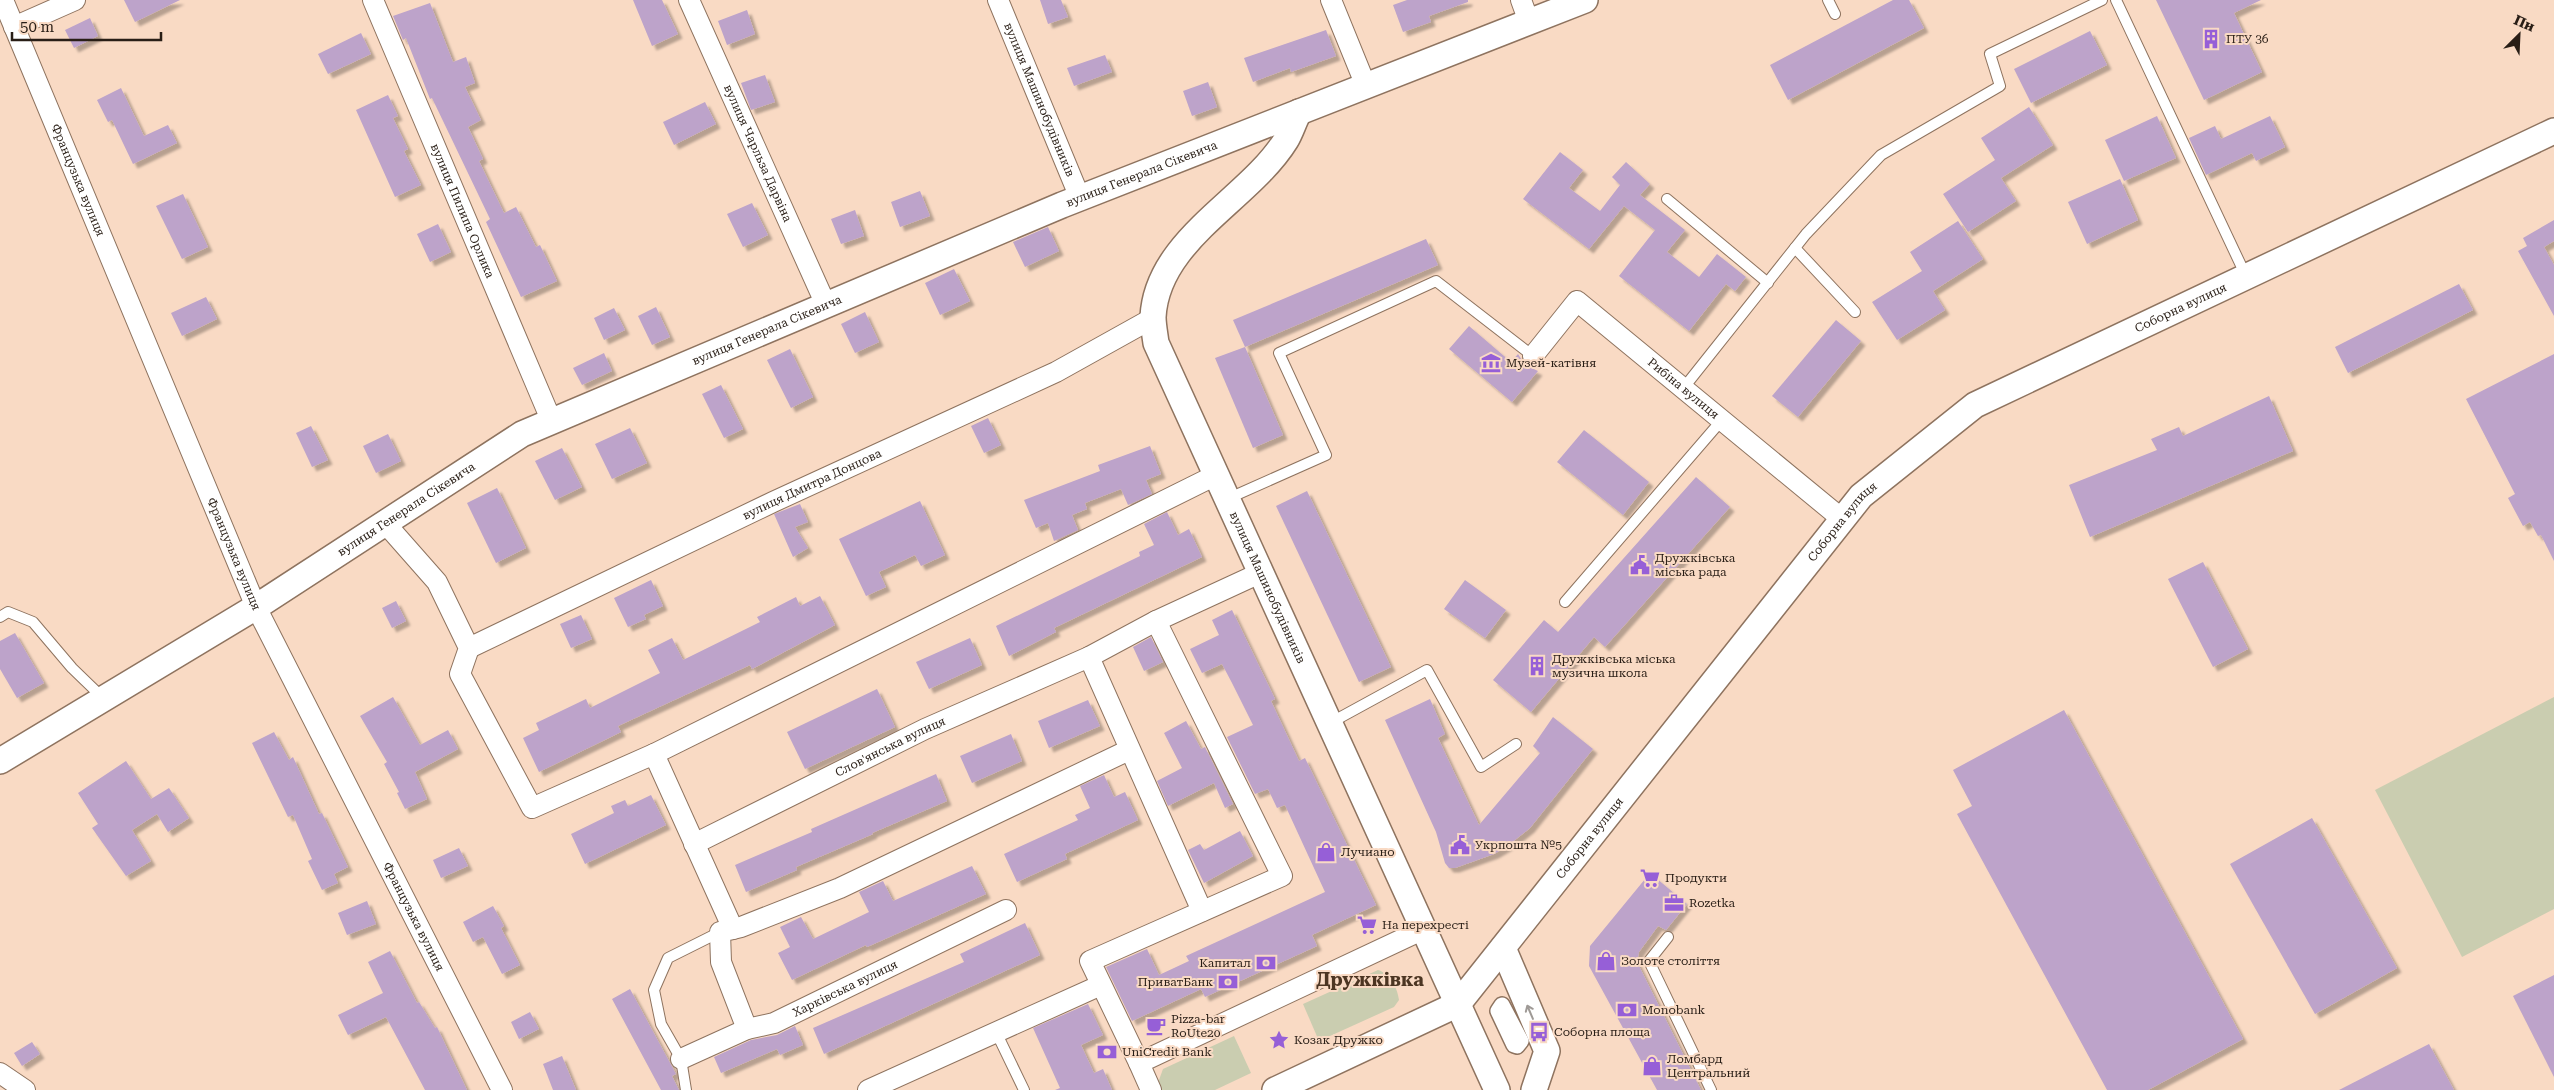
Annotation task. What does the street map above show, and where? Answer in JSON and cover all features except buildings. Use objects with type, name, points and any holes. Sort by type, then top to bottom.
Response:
[{"type":"street","name":"Французька вулиця","points":[[2,0],[256,607],[502,1090]]},
{"type":"street","points":[[14,27],[75,0]]},
{"type":"street","name":"вулиця Пилипа Орлика","points":[[373,0],[552,422]]},
{"type":"street","name":"вулиця Чарльза Дарвіна","points":[[689,0],[826,305]]},
{"type":"street","name":"вулиця Машинобудівників","points":[[998,0],[1080,198]]},
{"type":"street","points":[[1331,0],[1366,86]]},
{"type":"street","name":"вулиця Генерала Сікевича","points":[[0,761],[256,607],[522,434],[1080,198],[1366,86],[1525,11],[1585,0]]},
{"type":"street","name":"вулиця Машинобудівників","points":[[1299,112],[1286,140],[1255,176],[1177,254],[1158,289],[1153,318],[1156,343],[1226,500],[1497,1090]]},
{"type":"street","name":"Соборна вулиця","points":[[1275,1090],[1458,1004],[1860,496],[1975,405],[2554,131]]},
{"type":"street","name":"Рибіна вулиця","points":[[1533,356],[1577,301],[1682,390],[1842,519]]},
{"type":"street","name":"вулиця Дмитра Донцова","points":[[469,648],[773,502],[1056,372],[1153,318]]},
{"type":"street","points":[[385,523],[437,582],[469,648],[460,674],[532,808],[654,754],[1216,476]]},
{"type":"street","name":"Слов'янська вулиця","points":[[694,844],[925,729],[1089,657],[1156,622],[1260,573]]},
{"type":"street","points":[[1151,1090],[1090,961],[1282,876],[1156,622]]},
{"type":"street","points":[[1089,657],[1202,911]]},
{"type":"street","points":[[726,931],[840,888],[1129,750]]},
{"type":"street","points":[[654,754],[694,844],[726,931],[721,962],[747,1028]]},
{"type":"street","name":"Харківська вулиця","points":[[681,1059],[747,1028],[774,1023],[1006,910]]},
{"type":"street","points":[[1139,1063],[1424,930]]},
{"type":"street","points":[[1503,948],[1547,1051],[1534,1090]]},
{"type":"street","points":[[868,1090],[997,1034],[1099,979]]},
{"type":"street","points":[[0,1073],[25,1090]]},
{"type":"lane","points":[[1828,0],[1834,14]]},
{"type":"lane","points":[[1682,390],[1796,248],[1881,155],[2000,86],[1990,54],[2102,0]]},
{"type":"lane","points":[[2116,0],[2247,276]]},
{"type":"lane","points":[[1667,199],[1768,283]]},
{"type":"lane","points":[[1796,248],[1856,312]]},
{"type":"lane","points":[[1226,500],[1326,455],[1279,353],[1436,281],[1533,356]]},
{"type":"lane","points":[[1565,602],[1722,421]]},
{"type":"lane","points":[[0,617],[8,612],[33,622],[72,668],[103,699]]},
{"type":"lane","points":[[1330,724],[1427,670],[1481,767],[1516,744]]},
{"type":"lane","points":[[686,1090],[681,1059],[661,1024],[654,990],[668,958],[726,931]]},
{"type":"lane","points":[[1668,937],[1649,961],[1711,1090]]},
{"type":"lane","points":[[997,1034],[1024,1090]]},
{"type":"green space","points":[[2554,697],[2554,909],[2462,957],[2375,790]]},
{"type":"green space","points":[[1378,970],[1390,978],[1395,986],[1399,1000],[1394,1007],[1319,1041],[1303,1004]]},
{"type":"green space","points":[[1234,1036],[1251,1073],[1215,1090],[1158,1090],[1163,1069]]},
{"type":"place","name":"ПТУ 36","points":[[2211,39]]},
{"type":"place","name":"Музей-катівня","points":[[1491,363]]},
{"type":"place","name":"Дружківська міська рада","points":[[1640,565]]},
{"type":"place","name":"Дружківська міська музична школа","points":[[1537,666]]},
{"type":"place","name":"Укрпошта №5","points":[[1460,845]]},
{"type":"place","name":"Лучиано","points":[[1326,852]]},
{"type":"place","name":"Продукти","points":[[1650,878]]},
{"type":"place","name":"Rozetka","points":[[1674,903]]},
{"type":"place","name":"На перехресті","points":[[1367,925]]},
{"type":"place","name":"Золоте століття","points":[[1606,961]]},
{"type":"place","name":"Капитал","points":[[1266,963]]},
{"type":"place","name":"ПриватБанк","points":[[1228,982]]},
{"type":"place","name":"Monobank","points":[[1627,1010]]},
{"type":"place","name":"Pizza-bar RoUte20","points":[[1156,1026]]},
{"type":"place","name":"Соборна площа","points":[[1539,1032]]},
{"type":"place","name":"Козак Дружко","points":[[1279,1040]]},
{"type":"place","name":"UniCredit Bank","points":[[1107,1052]]},
{"type":"place","name":"Ломбард Центральний","points":[[1652,1066]]},
{"type":"district","name":"Дружківка","points":[[1370,979]]}]
